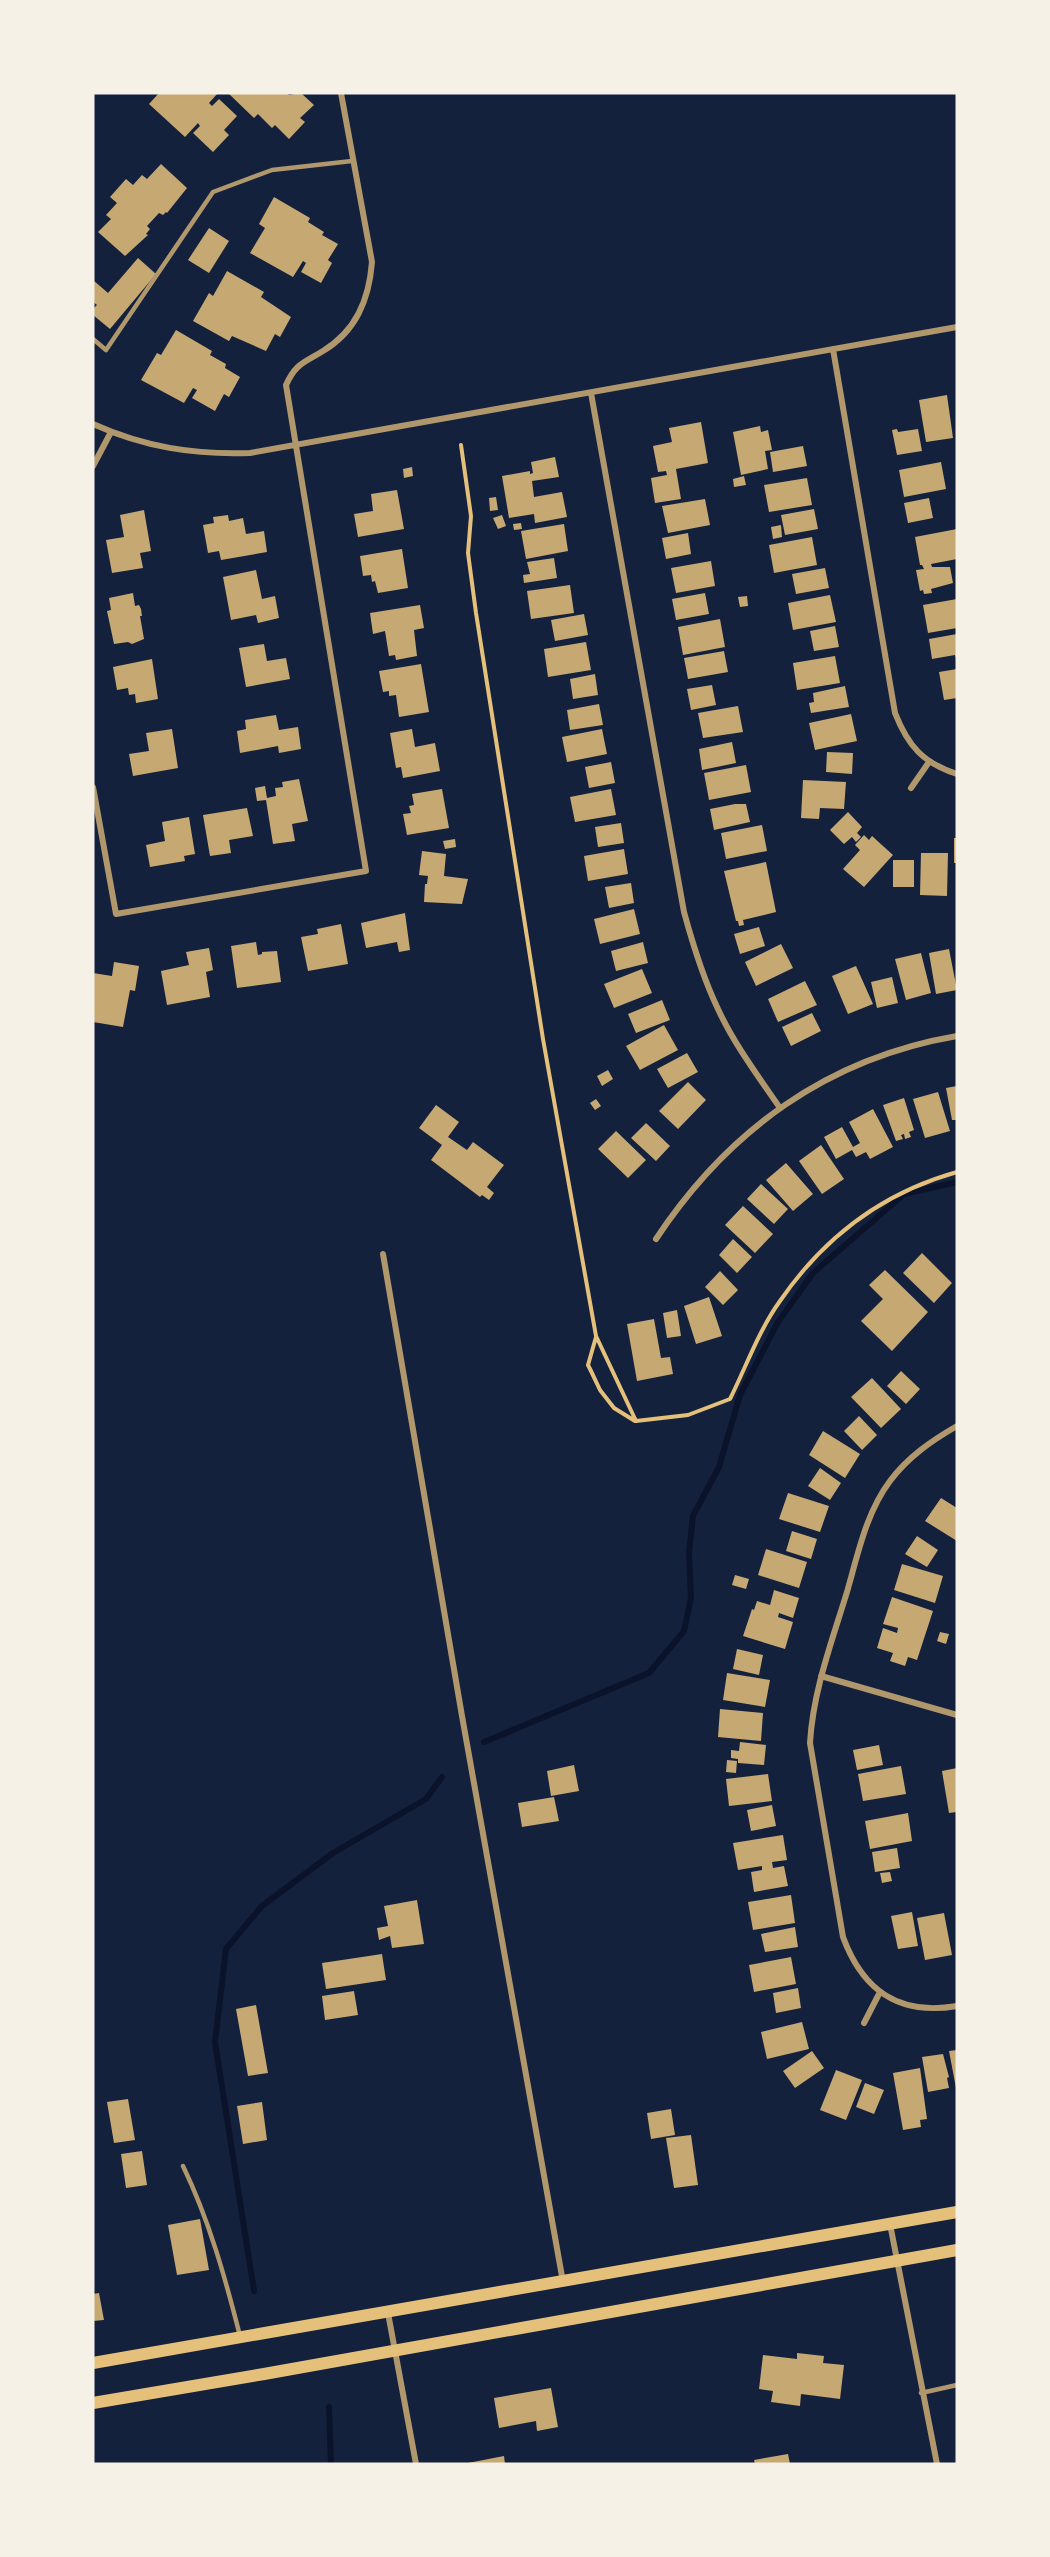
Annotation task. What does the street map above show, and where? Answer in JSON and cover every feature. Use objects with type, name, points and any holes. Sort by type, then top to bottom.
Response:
[{"type":"main road","points":[[93,2363],[957,2212]]},
{"type":"main road","points":[[93,2403],[957,2250]]},
{"type":"street","points":[[93,787],[117,914],[366,871],[286,385],[292,372],[301,363],[323,351],[344,335],[363,306],[370,287],[372,262],[341,93]]},
{"type":"street","points":[[93,424],[148,444],[183,452],[249,453],[957,327]]},
{"type":"street","points":[[832,349],[895,713],[912,746],[929,762],[957,774]]},
{"type":"street","points":[[591,393],[684,912],[698,962],[718,1010],[739,1048],[780,1108]]},
{"type":"street","points":[[93,466],[111,432]]},
{"type":"street","points":[[911,789],[929,762]]},
{"type":"street","points":[[656,1239],[693,1187],[726,1152],[780,1108],[821,1081],[862,1061],[909,1045],[957,1036]]},
{"type":"street","points":[[383,1254],[462,1716],[563,2282]]},
{"type":"street","points":[[957,1426],[933,1439],[910,1458],[881,1495],[868,1522],[821,1676],[812,1714],[810,1743],[843,1937],[851,1960],[862,1975],[880,1992],[896,2001],[915,2007],[957,2006]]},
{"type":"street","points":[[821,1676],[957,1715]]},
{"type":"street","points":[[864,2023],[880,1992]]},
{"type":"street","points":[[890,2224],[921,2393],[937,2464]]},
{"type":"street","points":[[388,2313],[416,2464]]},
{"type":"lane","points":[[93,339],[106,350],[213,192],[272,170],[352,161]]},
{"type":"lane","points":[[183,2166],[200,2200],[225,2277],[241,2338]]},
{"type":"lane","points":[[921,2393],[957,2385]]},
{"type":"path","points":[[461,445],[471,516],[468,553],[476,613],[545,1051],[596,1336],[636,1421]]},
{"type":"path","points":[[596,1336],[588,1365],[600,1390],[614,1408],[636,1421],[688,1415],[730,1399],[778,1302],[801,1272],[837,1233],[902,1191],[957,1172]]},
{"type":"building","points":[[159,93],[218,93],[209,103],[212,106],[219,99],[237,116],[224,130],[229,135],[213,152],[193,133],[200,126],[198,123],[185,137],[149,104]]},
{"type":"building","points":[[228,93],[287,93],[289,95],[301,93],[314,105],[300,118],[305,122],[289,139],[275,125],[272,128],[258,114],[254,118]]},
{"type":"building","points":[[161,164],[187,188],[167,213],[163,215],[159,213],[147,226],[150,229],[146,234],[148,235],[125,256],[98,232],[111,219],[106,215],[117,203],[110,197],[126,179],[133,185],[142,175],[147,179]]},
{"type":"building","points":[[274,197],[310,218],[308,222],[324,232],[322,235],[338,244],[328,260],[332,263],[321,283],[301,272],[306,263],[303,261],[293,277],[250,253],[265,228],[259,224]]},
{"type":"building","points":[[209,228],[229,241],[209,273],[188,260]]},
{"type":"building","points":[[138,258],[156,274],[110,329],[93,315],[93,309],[97,305],[93,302],[93,280],[108,293]]},
{"type":"building","points":[[227,271],[264,292],[261,297],[291,317],[280,337],[275,334],[266,351],[232,336],[229,341],[193,321],[209,293],[213,296]]},
{"type":"building","points":[[176,330],[212,351],[210,355],[226,364],[225,368],[240,377],[229,397],[224,394],[215,411],[192,398],[197,390],[193,388],[184,403],[141,380],[157,353],[161,355]]},
{"type":"building","points":[[947,395],[953,438],[926,442],[919,400]]},
{"type":"building","points":[[701,422],[708,463],[676,469],[681,499],[655,503],[651,478],[667,475],[666,471],[658,472],[653,446],[672,442],[669,428]]},
{"type":"building","points":[[760,426],[761,432],[768,430],[772,450],[765,451],[768,469],[741,475],[733,432]]},
{"type":"building","points":[[897,429],[898,432],[918,429],[922,451],[897,455],[892,430]]},
{"type":"building","points":[[803,446],[807,466],[773,472],[770,452]]},
{"type":"building","points":[[555,457],[559,477],[532,481],[534,497],[562,492],[567,517],[535,523],[534,514],[509,518],[502,476],[530,471],[530,474],[533,473],[531,462]]},
{"type":"building","points":[[941,462],[946,489],[904,497],[899,470]]},
{"type":"building","points":[[412,467],[413,476],[404,478],[403,469]]},
{"type":"building","points":[[744,476],[746,485],[734,487],[733,479]]},
{"type":"building","points":[[807,478],[812,505],[769,512],[764,485]]},
{"type":"building","points":[[397,490],[404,529],[358,537],[354,514],[373,511],[371,494]]},
{"type":"building","points":[[496,497],[498,510],[490,511],[489,498]]},
{"type":"building","points":[[929,498],[933,518],[908,523],[904,503]]},
{"type":"building","points":[[705,499],[710,525],[668,533],[662,506]]},
{"type":"building","points":[[814,509],[818,529],[785,535],[781,515]]},
{"type":"building","points":[[144,510],[151,551],[140,553],[143,568],[112,573],[106,540],[124,537],[120,515]]},
{"type":"building","points":[[228,515],[229,521],[243,518],[246,534],[264,531],[267,552],[221,560],[219,551],[208,553],[203,525],[214,523],[213,517]]},
{"type":"building","points":[[502,515],[506,526],[498,529],[493,518]]},
{"type":"building","points":[[521,523],[522,529],[514,530],[513,524]]},
{"type":"building","points":[[564,524],[568,551],[526,559],[521,531]]},
{"type":"building","points":[[781,525],[782,537],[773,539],[771,527]]},
{"type":"building","points":[[957,529],[957,559],[931,564],[932,567],[950,567],[953,583],[931,589],[932,593],[924,594],[923,590],[920,591],[916,570],[924,569],[920,565],[915,537]]},
{"type":"building","points":[[688,533],[691,554],[666,559],[662,538]]},
{"type":"building","points":[[812,537],[817,565],[774,573],[769,545]]},
{"type":"building","points":[[402,549],[408,588],[378,593],[371,575],[363,576],[360,556]]},
{"type":"building","points":[[554,558],[557,578],[524,583],[523,575],[530,574],[527,562]]},
{"type":"building","points":[[711,561],[715,586],[676,593],[671,568]]},
{"type":"building","points":[[825,568],[829,588],[796,594],[792,574]]},
{"type":"building","points":[[256,570],[262,599],[275,596],[279,618],[258,623],[256,615],[231,620],[223,577]]},
{"type":"building","points":[[570,585],[574,613],[531,619],[527,591]]},
{"type":"building","points":[[133,593],[135,606],[139,605],[141,609],[144,639],[132,644],[128,642],[114,644],[107,611],[111,610],[109,598]]},
{"type":"building","points":[[705,593],[709,614],[676,620],[672,599]]},
{"type":"building","points":[[830,595],[836,622],[793,630],[788,603]]},
{"type":"building","points":[[747,596],[748,606],[740,607],[738,597]]},
{"type":"building","points":[[957,599],[957,628],[928,633],[923,605]]},
{"type":"building","points":[[420,605],[424,628],[414,630],[417,656],[396,660],[395,655],[389,656],[385,631],[373,634],[370,613]]},
{"type":"building","points":[[584,614],[588,635],[555,641],[551,620]]},
{"type":"building","points":[[720,619],[725,647],[683,655],[678,627]]},
{"type":"building","points":[[835,626],[839,647],[814,651],[810,631]]},
{"type":"building","points":[[957,634],[957,661],[955,655],[932,659],[929,639]]},
{"type":"building","points":[[586,642],[591,670],[548,677],[544,649]]},
{"type":"building","points":[[264,644],[267,661],[286,658],[290,679],[246,687],[239,648]]},
{"type":"building","points":[[724,651],[728,672],[688,679],[684,658]]},
{"type":"building","points":[[835,656],[840,683],[797,690],[793,663]]},
{"type":"building","points":[[152,659],[158,699],[136,703],[135,694],[129,695],[128,688],[117,690],[113,667]]},
{"type":"building","points":[[421,664],[429,712],[399,717],[396,695],[389,696],[389,691],[383,692],[379,671]]},
{"type":"building","points":[[957,669],[957,698],[944,700],[939,672]]},
{"type":"building","points":[[595,674],[598,695],[573,699],[570,679]]},
{"type":"building","points":[[712,685],[716,705],[691,710],[687,689]]},
{"type":"building","points":[[845,686],[849,707],[811,713],[809,703],[814,702],[813,693]]},
{"type":"building","points":[[599,704],[603,725],[570,730],[567,710]]},
{"type":"building","points":[[738,706],[743,732],[703,738],[698,713]]},
{"type":"building","points":[[851,714],[857,741],[815,750],[809,723]]},
{"type":"building","points":[[276,715],[279,730],[298,727],[301,749],[279,753],[278,746],[240,753],[237,731],[246,729],[245,720]]},
{"type":"building","points":[[172,729],[178,768],[133,776],[129,754],[149,751],[146,733]]},
{"type":"building","points":[[412,729],[415,747],[435,743],[440,771],[403,778],[401,767],[396,768],[390,733]]},
{"type":"building","points":[[602,729],[607,754],[567,762],[562,737]]},
{"type":"building","points":[[732,742],[736,763],[702,770],[699,749]]},
{"type":"building","points":[[827,752],[853,753],[852,774],[826,772]]},
{"type":"building","points":[[611,762],[615,783],[589,788],[585,767]]},
{"type":"building","points":[[746,765],[751,792],[709,800],[704,773]]},
{"type":"building","points":[[299,779],[308,821],[292,824],[295,841],[273,844],[266,800],[257,801],[255,788],[265,786],[267,798],[276,796],[275,788],[283,787],[282,782]]},
{"type":"building","points":[[803,780],[846,782],[844,809],[820,808],[819,819],[801,818]]},
{"type":"building","points":[[442,789],[449,828],[407,835],[403,814],[411,813],[409,806],[414,805],[412,794]]},
{"type":"building","points":[[611,789],[616,815],[575,822],[570,797]]},
{"type":"building","points":[[746,804],[750,822],[714,830],[710,809]]},
{"type":"building","points":[[247,808],[253,836],[229,840],[231,853],[210,856],[203,815]]},
{"type":"building","points":[[848,812],[862,827],[857,833],[861,837],[856,842],[852,837],[844,844],[830,830]]},
{"type":"building","points":[[189,817],[195,854],[184,856],[185,861],[150,867],[146,845],[165,841],[162,822]]},
{"type":"building","points":[[621,823],[624,843],[598,847],[595,827]]},
{"type":"building","points":[[762,825],[767,851],[726,859],[721,833]]},
{"type":"building","points":[[864,835],[869,840],[872,836],[893,855],[864,887],[843,869],[860,850],[855,845]]},
{"type":"building","points":[[954,838],[957,838],[957,863],[954,863]]},
{"type":"building","points":[[455,839],[456,847],[445,849],[443,841]]},
{"type":"building","points":[[624,849],[628,874],[588,881],[584,856]]},
{"type":"building","points":[[422,851],[446,854],[444,876],[468,879],[462,904],[424,902],[428,876],[419,875]]},
{"type":"building","points":[[921,853],[948,853],[947,896],[920,895]]},
{"type":"building","points":[[893,860],[914,860],[914,887],[893,887]]},
{"type":"building","points":[[766,862],[776,912],[743,920],[744,925],[739,926],[724,871]]},
{"type":"building","points":[[631,883],[634,903],[609,908],[605,887]]},
{"type":"building","points":[[634,909],[640,934],[600,944],[594,919]]},
{"type":"building","points":[[405,913],[410,950],[399,952],[397,942],[366,948],[361,923]]},
{"type":"building","points":[[341,924],[348,964],[308,971],[301,937],[318,934],[317,929]]},
{"type":"building","points":[[759,927],[765,946],[740,954],[734,934]]},
{"type":"building","points":[[256,942],[258,955],[262,952],[277,951],[281,982],[237,988],[231,946]]},
{"type":"building","points":[[643,942],[648,963],[616,971],[611,951]]},
{"type":"building","points":[[781,944],[793,968],[756,986],[745,962]]},
{"type":"building","points":[[209,948],[213,970],[206,972],[210,997],[167,1005],[161,971],[189,965],[186,952]]},
{"type":"building","points":[[949,949],[957,990],[936,994],[929,953]]},
{"type":"building","points":[[921,953],[931,993],[906,1000],[895,959]]},
{"type":"building","points":[[114,962],[139,966],[135,991],[130,990],[123,1027],[93,1022],[93,973],[112,976]]},
{"type":"building","points":[[856,966],[873,1004],[848,1014],[832,976]]},
{"type":"building","points":[[642,969],[652,993],[614,1008],[604,984]]},
{"type":"building","points":[[892,977],[898,1003],[877,1008],[871,982]]},
{"type":"building","points":[[805,981],[817,1005],[778,1022],[768,999]]},
{"type":"building","points":[[662,1000],[670,1020],[636,1033],[628,1014]]},
{"type":"building","points":[[812,1013],[821,1031],[791,1046],[782,1027]]},
{"type":"building","points":[[664,1025],[678,1050],[640,1070],[626,1046]]},
{"type":"building","points":[[687,1053],[698,1072],[668,1088],[657,1069]]},
{"type":"building","points":[[608,1070],[613,1079],[602,1086],[597,1076]]},
{"type":"building","points":[[688,1082],[706,1100],[678,1129],[659,1111]]},
{"type":"building","points":[[957,1086],[957,1120],[952,1120],[946,1088]]},
{"type":"building","points":[[938,1092],[950,1131],[925,1138],[913,1099]]},
{"type":"building","points":[[904,1098],[914,1130],[909,1132],[911,1137],[905,1139],[904,1134],[901,1135],[903,1139],[896,1141],[883,1105]]},
{"type":"building","points":[[596,1099],[601,1106],[595,1110],[590,1103]]},
{"type":"building","points":[[436,1105],[459,1122],[448,1137],[467,1150],[473,1142],[504,1165],[487,1187],[494,1193],[489,1200],[482,1195],[480,1197],[431,1160],[442,1145],[419,1128]]},
{"type":"building","points":[[873,1109],[893,1147],[870,1159],[866,1152],[856,1157],[852,1150],[836,1159],[824,1137],[842,1127],[853,1147],[860,1143],[849,1122]]},
{"type":"building","points":[[646,1123],[670,1146],[656,1161],[631,1138]]},
{"type":"building","points":[[616,1131],[646,1160],[628,1178],[598,1149]]},
{"type":"building","points":[[821,1145],[844,1179],[822,1194],[799,1161]]},
{"type":"building","points":[[786,1163],[813,1194],[793,1211],[766,1180]]},
{"type":"building","points":[[761,1184],[788,1209],[774,1224],[747,1199]]},
{"type":"building","points":[[743,1206],[773,1234],[755,1253],[725,1225]]},
{"type":"building","points":[[733,1239],[752,1257],[737,1273],[719,1255]]},
{"type":"building","points":[[922,1253],[952,1283],[934,1303],[903,1273]]},
{"type":"building","points":[[885,1270],[928,1312],[892,1351],[861,1321],[883,1299],[869,1285]]},
{"type":"building","points":[[720,1271],[738,1290],[723,1305],[705,1287]]},
{"type":"building","points":[[709,1297],[722,1336],[696,1344],[684,1306]]},
{"type":"building","points":[[677,1310],[681,1336],[667,1338],[663,1313]]},
{"type":"building","points":[[654,1319],[661,1358],[670,1357],[673,1374],[637,1381],[627,1324]]},
{"type":"building","points":[[901,1371],[920,1389],[906,1404],[887,1386]]},
{"type":"building","points":[[872,1378],[901,1409],[881,1428],[851,1397]]},
{"type":"building","points":[[859,1416],[877,1435],[862,1450],[844,1431]]},
{"type":"building","points":[[823,1431],[860,1454],[845,1478],[809,1455]]},
{"type":"building","points":[[820,1468],[841,1483],[830,1500],[808,1486]]},
{"type":"building","points":[[788,1493],[829,1506],[820,1532],[779,1519]]},
{"type":"building","points":[[941,1498],[957,1508],[957,1541],[925,1521]]},
{"type":"building","points":[[792,1531],[817,1539],[811,1559],[786,1551]]},
{"type":"building","points":[[917,1536],[938,1550],[927,1567],[905,1554]]},
{"type":"building","points":[[766,1549],[807,1562],[799,1588],[758,1575]]},
{"type":"building","points":[[902,1564],[943,1576],[935,1603],[894,1590]]},
{"type":"building","points":[[735,1575],[749,1579],[746,1589],[732,1585]]},
{"type":"building","points":[[774,1590],[799,1598],[793,1618],[779,1613],[778,1617],[793,1622],[785,1649],[743,1636],[757,1601],[770,1605]]},
{"type":"building","points":[[892,1597],[933,1611],[917,1660],[908,1657],[905,1666],[890,1661],[893,1653],[877,1648],[883,1628],[897,1633],[898,1628],[883,1624]]},
{"type":"building","points":[[940,1632],[949,1634],[946,1644],[937,1641]]},
{"type":"building","points":[[737,1649],[763,1655],[759,1675],[733,1669]]},
{"type":"building","points":[[727,1673],[770,1680],[765,1707],[723,1700]]},
{"type":"building","points":[[720,1709],[763,1713],[761,1741],[718,1737]]},
{"type":"building","points":[[740,1742],[766,1745],[764,1765],[738,1763],[738,1759],[731,1758],[731,1750],[739,1751]]},
{"type":"building","points":[[879,1745],[883,1765],[857,1770],[853,1750]]},
{"type":"building","points":[[727,1760],[737,1761],[736,1773],[726,1772]]},
{"type":"building","points":[[574,1765],[579,1791],[551,1796],[547,1771]]},
{"type":"building","points":[[901,1766],[906,1794],[863,1801],[858,1774]]},
{"type":"building","points":[[957,1768],[957,1812],[949,1813],[942,1771]]},
{"type":"building","points":[[768,1774],[772,1801],[729,1806],[726,1779]]},
{"type":"building","points":[[554,1797],[559,1821],[522,1827],[518,1803]]},
{"type":"building","points":[[772,1805],[776,1826],[751,1831],[747,1810]]},
{"type":"building","points":[[908,1813],[912,1841],[870,1849],[865,1821]]},
{"type":"building","points":[[783,1835],[787,1860],[772,1862],[773,1868],[784,1866],[788,1886],[754,1892],[751,1872],[762,1870],[762,1866],[738,1870],[733,1843]]},
{"type":"building","points":[[897,1848],[900,1868],[875,1872],[872,1852]]},
{"type":"building","points":[[890,1872],[892,1881],[882,1883],[880,1873]]},
{"type":"building","points":[[791,1895],[795,1923],[753,1930],[748,1902]]},
{"type":"building","points":[[417,1900],[424,1944],[392,1948],[390,1936],[379,1940],[377,1928],[388,1926],[384,1906]]},
{"type":"building","points":[[912,1912],[918,1946],[898,1949],[891,1916]]},
{"type":"building","points":[[944,1913],[952,1955],[925,1960],[917,1918]]},
{"type":"building","points":[[795,1927],[798,1947],[765,1952],[761,1934]]},
{"type":"building","points":[[382,1954],[386,1980],[326,1989],[322,1963]]},
{"type":"building","points":[[791,1957],[796,1984],[754,1992],[749,1965]]},
{"type":"building","points":[[798,1988],[801,2008],[776,2013],[773,1993]]},
{"type":"building","points":[[354,1991],[358,2015],[325,2020],[322,1996]]},
{"type":"building","points":[[256,2005],[268,2073],[248,2076],[236,2009]]},
{"type":"building","points":[[802,2022],[809,2049],[767,2059],[761,2032]]},
{"type":"building","points":[[957,2050],[957,2087],[956,2088],[949,2051]]},
{"type":"building","points":[[812,2051],[824,2068],[795,2088],[783,2071]]},
{"type":"building","points":[[943,2054],[949,2077],[947,2078],[949,2088],[928,2092],[922,2057]]},
{"type":"building","points":[[920,2068],[927,2119],[920,2120],[921,2127],[903,2130],[893,2073]]},
{"type":"building","points":[[836,2070],[862,2080],[846,2120],[820,2110]]},
{"type":"building","points":[[865,2083],[884,2090],[874,2114],[856,2107]]},
{"type":"building","points":[[128,2099],[135,2140],[114,2143],[107,2102]]},
{"type":"building","points":[[262,2102],[267,2140],[243,2144],[237,2106]]},
{"type":"building","points":[[671,2109],[675,2135],[651,2139],[647,2113]]},
{"type":"building","points":[[691,2135],[698,2185],[674,2188],[666,2138]]},
{"type":"building","points":[[142,2151],[147,2185],[126,2188],[121,2154]]},
{"type":"building","points":[[200,2219],[209,2270],[177,2275],[168,2225]]},
{"type":"building","points":[[99,2293],[104,2320],[93,2321],[93,2294]]},
{"type":"building","points":[[797,2353],[824,2356],[823,2363],[844,2365],[840,2399],[801,2394],[800,2406],[771,2402],[773,2391],[759,2389],[763,2355],[797,2359]]},
{"type":"building","points":[[551,2388],[558,2427],[537,2431],[536,2421],[499,2428],[494,2398]]},
{"type":"building","points":[[788,2454],[790,2464],[755,2464],[754,2460]]},
{"type":"building","points":[[504,2456],[505,2464],[468,2464],[468,2463]]},
{"type":"waterway","points":[[484,1742],[649,1673],[684,1631],[691,1598],[689,1553],[693,1516],[719,1467],[740,1395],[778,1322],[813,1273],[904,1194],[957,1182]]},
{"type":"waterway","points":[[254,2291],[215,2042],[226,1949],[262,1906],[333,1853],[426,1799],[442,1777]]},
{"type":"waterway","points":[[329,2407],[331,2464]]}]
